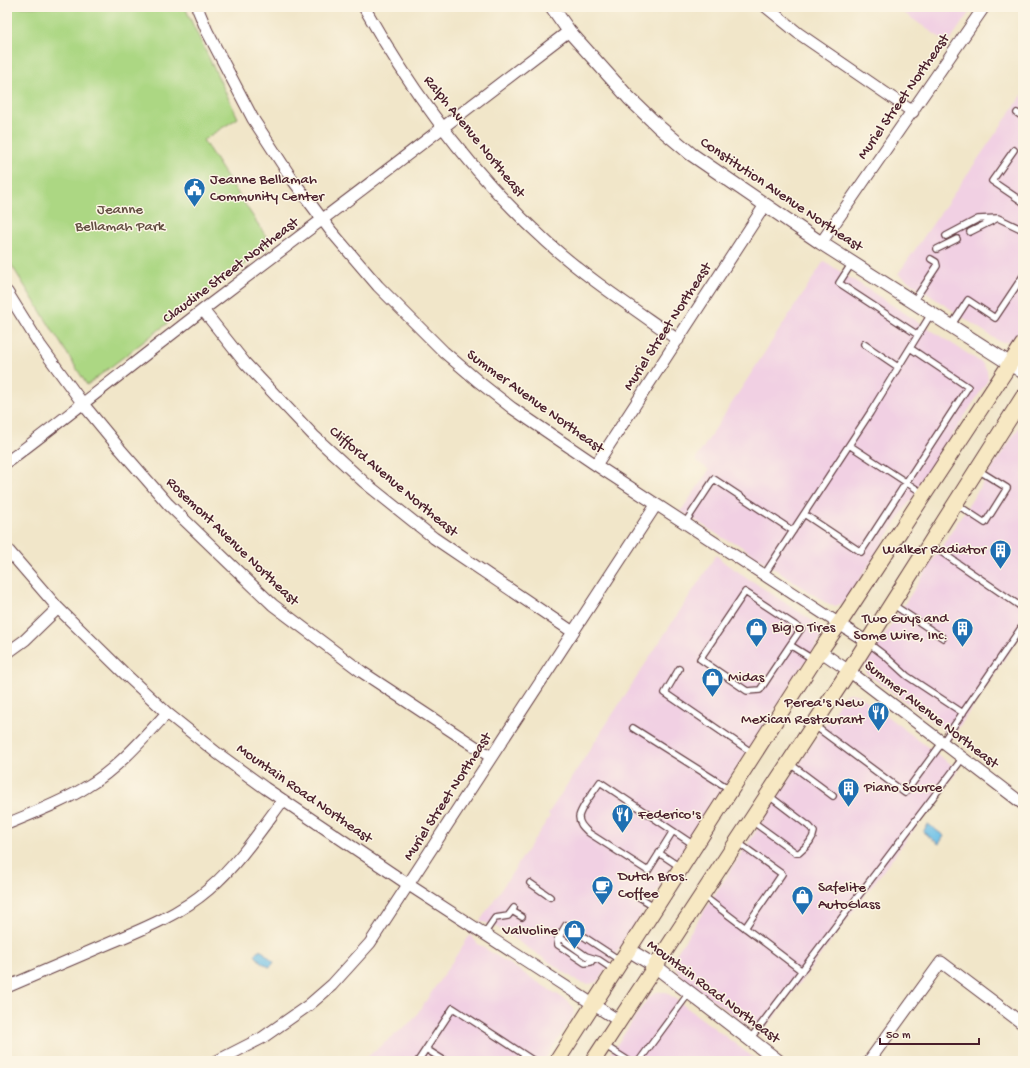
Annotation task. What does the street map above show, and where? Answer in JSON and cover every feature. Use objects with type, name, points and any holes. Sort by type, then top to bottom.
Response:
[{"type":"main road","points":[[557,1061],[817,656],[1023,344]]},
{"type":"main road","points":[[593,1061],[849,671],[1023,397]]},
{"type":"street","name":"Summer Avenue Northeast","points":[[197,7],[207,31],[253,119],[292,179],[323,220],[378,286],[444,352],[512,408],[596,466],[867,642]]},
{"type":"street","name":"Ralph Avenue Northeast","points":[[364,7],[384,43],[418,94],[488,183],[548,243],[592,280],[678,340]]},
{"type":"street","name":"Constitution Avenue Northeast","points":[[552,7],[569,31],[629,98],[659,127],[692,154],[765,206],[821,243],[1023,372]]},
{"type":"street","points":[[766,7],[798,32],[913,112]]},
{"type":"street","name":"Muriel Street Northeast","points":[[821,243],[913,112],[984,7]]},
{"type":"street","name":"Claudine Street Northeast","points":[[7,462],[203,310],[444,128],[569,31]]},
{"type":"street","name":"Muriel Street Northeast","points":[[596,466],[765,206]]},
{"type":"street","name":"Rosemont Avenue Northeast","points":[[7,292],[40,345],[83,404],[168,504],[274,605],[362,672],[492,757]]},
{"type":"street","name":"Clifford Avenue Northeast","points":[[203,310],[245,363],[314,436],[364,482],[434,538],[573,632]]},
{"type":"street","name":"Muriel Street Northeast","points":[[217,1061],[262,1038],[309,1006],[332,985],[370,943],[656,505]]},
{"type":"street","name":"Mountain Road Northeast","points":[[7,549],[58,608],[123,672],[167,713],[217,752],[283,800],[408,885],[619,1021]]},
{"type":"street","points":[[7,653],[25,640],[58,608]]},
{"type":"street","name":"Summer Avenue Northeast","points":[[817,656],[849,671],[1023,804]]},
{"type":"street","points":[[7,824],[63,800],[90,785],[113,767],[167,713]]},
{"type":"street","points":[[7,987],[155,924],[192,902],[209,890],[230,869],[283,800]]},
{"type":"street","name":"Mountain Road Northeast","points":[[622,961],[655,966],[750,1040],[770,1059]]},
{"type":"street","points":[[869,1061],[941,962],[1023,1024]]},
{"type":"lane","points":[[1017,113],[1023,117]]},
{"type":"lane","points":[[1014,150],[992,181],[1023,202]]},
{"type":"lane","points":[[946,236],[978,219],[998,218],[1023,230]]},
{"type":"lane","points":[[970,232],[998,218]]},
{"type":"lane","points":[[937,249],[957,239]]},
{"type":"lane","points":[[914,302],[937,266],[936,262],[931,259]]},
{"type":"lane","points":[[852,263],[839,283],[918,335]]},
{"type":"lane","points":[[951,326],[968,300],[995,318],[1023,276]]},
{"type":"lane","points":[[764,575],[849,445],[931,314]]},
{"type":"lane","points":[[864,344],[898,367]]},
{"type":"lane","points":[[804,514],[861,552],[968,386],[910,348]]},
{"type":"lane","points":[[849,445],[925,494]]},
{"type":"lane","points":[[955,504],[985,523],[1000,500],[1007,488],[977,469]]},
{"type":"lane","points":[[685,523],[714,479],[793,531]]},
{"type":"lane","points":[[930,544],[1023,608]]},
{"type":"lane","points":[[745,592],[801,629],[790,645],[760,690],[747,691],[700,659],[745,592]]},
{"type":"lane","points":[[892,604],[943,638]]},
{"type":"lane","points":[[813,725],[905,793],[942,743],[1023,625]]},
{"type":"lane","points":[[867,642],[907,676],[963,713]]},
{"type":"lane","points":[[790,645],[817,656]]},
{"type":"lane","points":[[679,669],[665,693],[754,754]]},
{"type":"lane","points":[[633,728],[731,790]]},
{"type":"lane","points":[[750,1040],[962,758]]},
{"type":"lane","points":[[789,762],[833,796]]},
{"type":"lane","points":[[673,831],[648,871],[589,833],[581,825],[579,817],[582,808],[600,782],[696,846]]},
{"type":"lane","points":[[751,820],[796,853],[799,853],[803,849],[813,836],[814,832],[810,827],[768,795]]},
{"type":"lane","points":[[737,841],[782,874],[746,928]]},
{"type":"lane","points":[[659,853],[682,868]]},
{"type":"lane","points":[[530,883],[550,897]]},
{"type":"lane","points":[[636,894],[656,908]]},
{"type":"lane","points":[[702,894],[802,971]]},
{"type":"lane","points":[[484,934],[496,918],[508,916],[513,909],[522,917]]},
{"type":"lane","points":[[566,925],[622,961],[593,959],[562,939],[557,940],[566,925]]},
{"type":"lane","points":[[639,1061],[689,993]]},
{"type":"lane","points":[[418,1061],[453,1008],[534,1061]]},
{"type":"lane","points":[[604,1045],[629,1061]]},
{"type":"lane","points":[[426,1049],[445,1061]]},
{"type":"shaded area","points":[[895,7],[973,7],[948,43]]},
{"type":"shaded area","points":[[1023,94],[1023,326],[1016,337],[1012,340],[1000,342],[898,274]]},
{"type":"shaded area","points":[[824,261],[982,363],[987,370],[988,380],[845,602],[835,606],[829,605],[736,543],[726,540],[681,511],[709,470],[695,460]]},
{"type":"shaded area","points":[[1023,421],[1023,631],[951,739],[941,728],[866,673],[865,665]]},
{"type":"shaded area","points":[[716,555],[725,563],[819,625],[821,630],[821,638],[600,978],[595,983],[588,984],[579,982],[495,926],[480,921],[550,816],[548,814]]},
{"type":"shaded area","points":[[851,693],[859,695],[958,770],[761,1035],[684,979],[676,969],[676,954],[845,694]]},
{"type":"shaded area","points":[[470,935],[478,944],[569,1002],[574,1009],[573,1016],[544,1061],[362,1061],[413,1020]]},
{"type":"shaded area","points":[[656,992],[666,992],[758,1061],[606,1061],[648,998]]},
{"type":"green space","name":"Jeanne Bellamah Park","points":[[7,7],[185,7],[238,118],[203,140],[271,244],[87,385],[7,258]]},
{"type":"water","points":[[928,824],[944,836],[939,844],[923,832]]},
{"type":"water","points":[[260,949],[274,962],[269,967],[261,962],[255,955]]},
{"type":"place","name":"Jeanne Bellamah Community Center","points":[[195,208]]},
{"type":"place","name":"Walker Radiator","points":[[1001,570]]},
{"type":"place","name":"Big O Tires","points":[[756,648]]},
{"type":"place","name":"Two Guys and Some Wire, Inc.","points":[[963,648]]},
{"type":"place","name":"Midas","points":[[712,698]]},
{"type":"place","name":"Perea's New Mexican Restaurant","points":[[879,732]]},
{"type":"place","name":"Piano Source","points":[[849,808]]},
{"type":"place","name":"Federico's","points":[[623,834]]},
{"type":"place","name":"Dutch Bros. Coffee","points":[[602,906]]},
{"type":"place","name":"Safelite AutoGlass","points":[[802,916]]},
{"type":"place","name":"Valvoline","points":[[574,950]]}]
